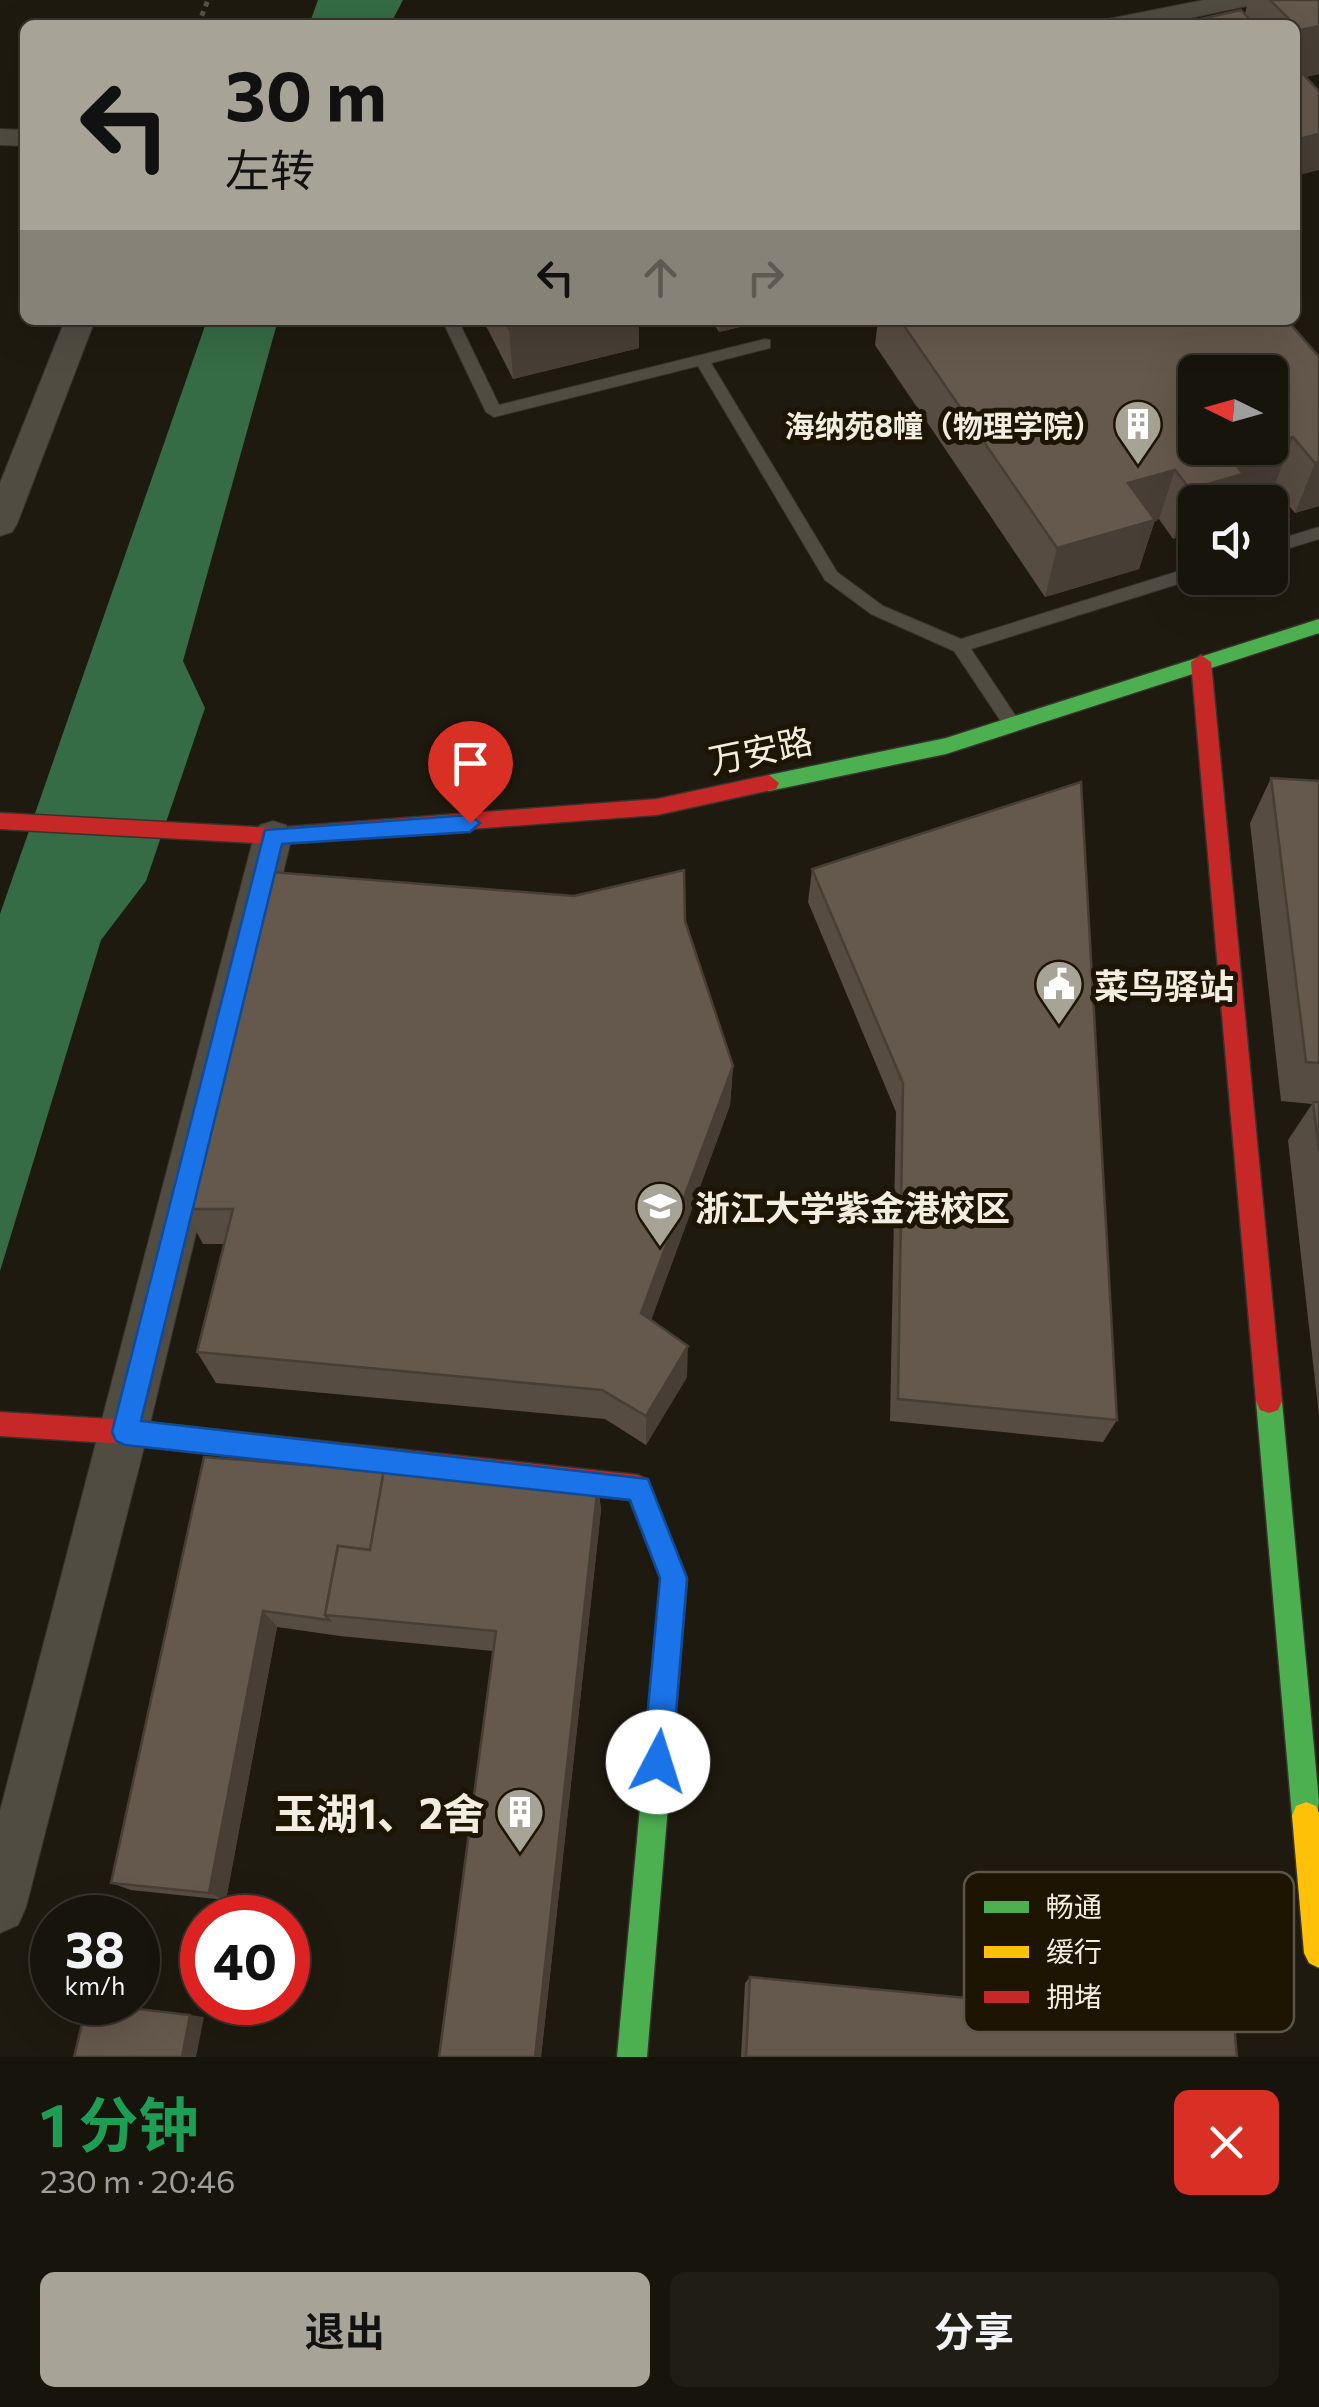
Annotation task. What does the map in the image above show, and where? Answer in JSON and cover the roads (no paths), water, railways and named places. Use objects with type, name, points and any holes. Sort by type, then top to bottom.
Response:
[{"type":"street","points":[[1143,20],[1243,0]]},
{"type":"street","points":[[0,524],[78,325]]},
{"type":"street","name":"万安路","points":[[9,821],[273,836],[657,806],[946,746],[1319,626]]},
{"type":"street","points":[[1201,662],[1319,1953]]},
{"type":"street","points":[[0,1906],[125,1432],[273,836]]},
{"type":"street","points":[[2,1424],[125,1432],[638,1488],[674,1578],[632,2057]]},
{"type":"lane","points":[[452,325],[494,412],[764,344]]},
{"type":"lane","points":[[702,360],[831,576],[877,610],[960,646],[1012,724]]},
{"type":"lane","points":[[1288,542],[1319,532]]},
{"type":"lane","points":[[960,646],[1178,577]]},
{"type":"place","name":"海纳苑8幢（物理学院）","points":[[1138,466]]},
{"type":"place","name":"菜鸟驿站","points":[[1059,1026]]},
{"type":"place","name":"浙江大学紫金港校区","points":[[660,1248]]},
{"type":"place","name":"玉湖1、2舍","points":[[520,1854]]}]
